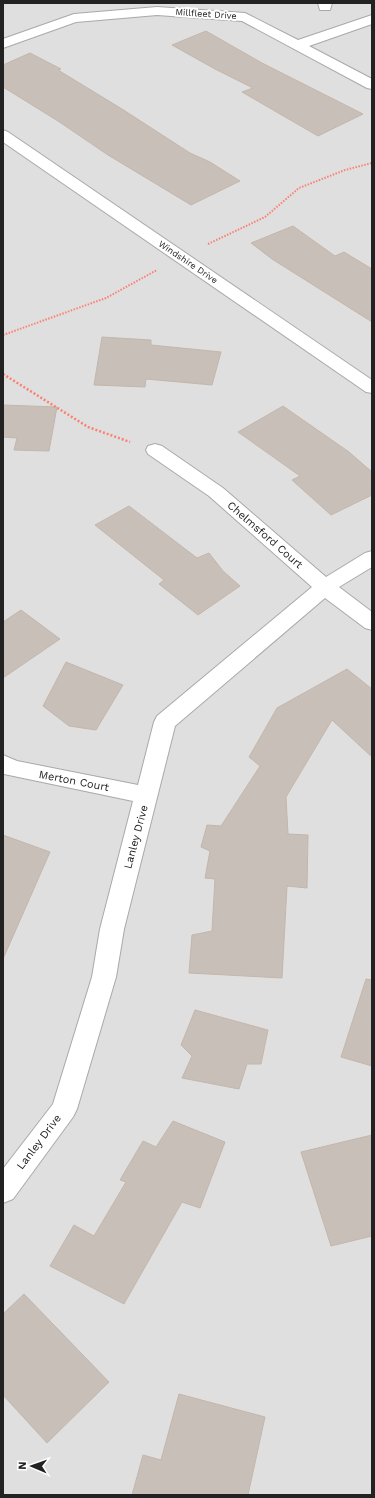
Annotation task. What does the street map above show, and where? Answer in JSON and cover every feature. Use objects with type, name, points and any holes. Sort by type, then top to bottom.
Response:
[{"type":"street","name":"Millfleet Drive","points":[[3,44],[74,18],[157,11],[245,17],[372,86]]},
{"type":"street","points":[[297,45],[372,19]]},
{"type":"street","name":"Windshire Drive","points":[[3,135],[372,388]]},
{"type":"street","name":"Chelmsford Court","points":[[155,450],[216,492],[324,587],[372,623]]},
{"type":"street","name":"Lanley Drive","points":[[3,1190],[64,1109],[104,976],[112,929],[165,722],[324,587],[372,558]]},
{"type":"street","name":"Merton Court","points":[[3,762],[12,768],[146,795]]},
{"type":"path","points":[[3,374],[88,427],[155,450]]},
{"type":"shaded area","points":[[3,3],[372,3],[372,1495],[3,1495]]},
{"type":"building","points":[[206,31],[262,63],[363,114],[318,136],[242,92],[253,88],[172,45]]},
{"type":"building","points":[[30,53],[61,69],[58,70],[190,153],[210,162],[240,181],[191,205],[108,155],[58,121],[3,87],[3,65]]},
{"type":"building","points":[[293,226],[335,256],[344,252],[372,269],[372,322],[272,259],[251,243]]},
{"type":"building","points":[[102,337],[151,340],[151,345],[221,352],[212,385],[146,379],[145,387],[94,385]]},
{"type":"building","points":[[3,405],[57,407],[49,451],[14,450],[17,438],[3,437]]},
{"type":"building","points":[[283,406],[349,452],[372,472],[372,495],[331,515],[292,480],[300,476],[238,432]]},
{"type":"building","points":[[129,506],[197,558],[209,553],[223,571],[240,586],[198,615],[159,584],[164,580],[95,525]]},
{"type":"building","points":[[21,610],[60,639],[3,678],[3,622]]},
{"type":"building","points":[[66,662],[123,685],[96,730],[69,726],[43,706]]},
{"type":"building","points":[[347,669],[372,689],[372,757],[332,720],[286,797],[288,834],[308,835],[307,888],[287,886],[282,978],[189,973],[192,935],[212,931],[215,879],[205,878],[210,851],[201,847],[207,825],[221,826],[260,766],[249,757],[277,708]]},
{"type":"building","points":[[3,835],[50,852],[3,959]]},
{"type":"building","points":[[366,979],[372,980],[372,1066],[341,1057]]},
{"type":"building","points":[[195,1010],[268,1030],[261,1064],[247,1064],[239,1089],[182,1078],[192,1056],[181,1045]]},
{"type":"building","points":[[173,1121],[225,1142],[200,1208],[182,1202],[124,1304],[50,1266],[74,1225],[94,1236],[126,1182],[120,1180],[143,1141],[156,1147]]},
{"type":"building","points":[[372,1135],[372,1236],[331,1246],[301,1152]]},
{"type":"building","points":[[24,1294],[109,1382],[47,1443],[3,1395],[3,1314]]},
{"type":"building","points":[[179,1394],[265,1417],[248,1495],[132,1495],[143,1455],[161,1460]]}]
